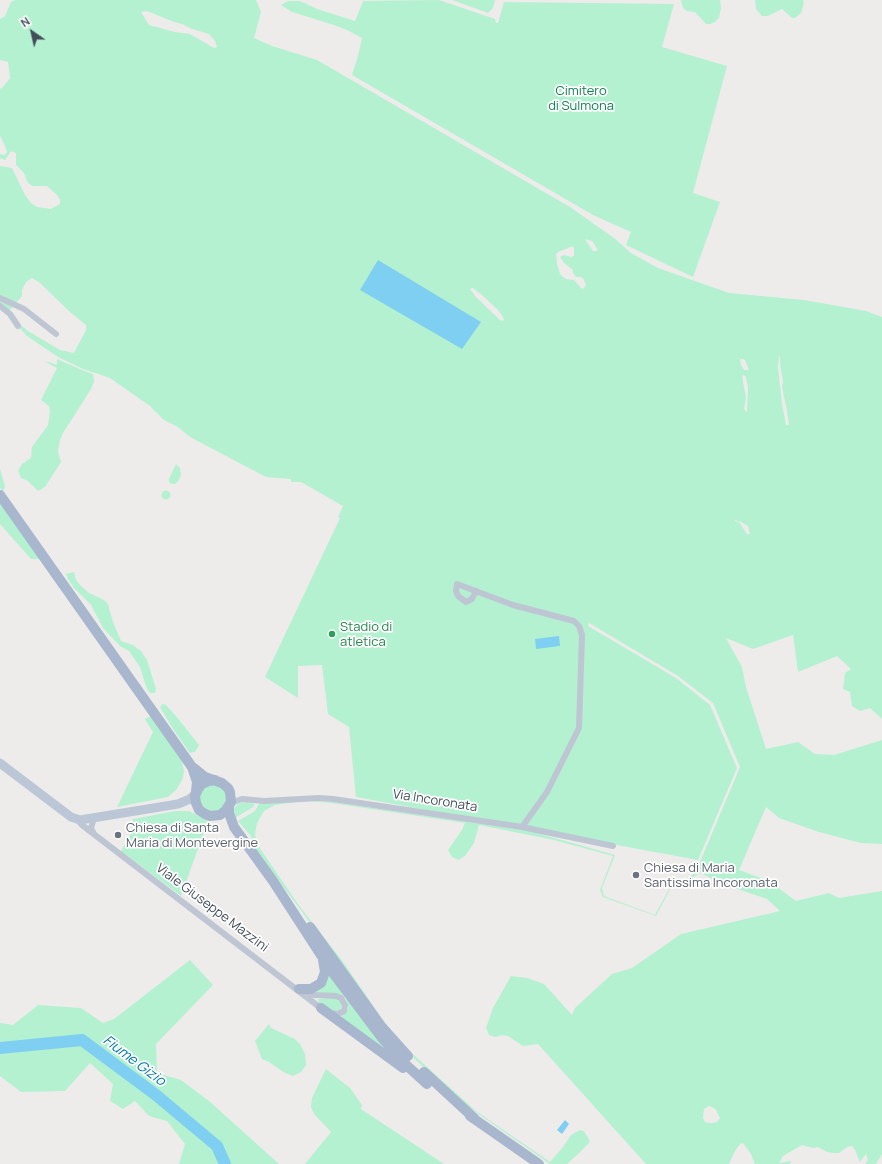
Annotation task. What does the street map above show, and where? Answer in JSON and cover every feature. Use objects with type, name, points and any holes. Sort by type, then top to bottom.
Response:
[{"type":"main road","points":[[0,495],[192,767],[197,782],[196,803],[201,812]]},
{"type":"main road","name":"Viale Giuseppe Mazzini","points":[[0,763],[71,817],[77,819]]},
{"type":"main road","points":[[192,767],[205,777],[222,783],[229,790],[231,797],[229,813],[234,827],[273,882],[322,956],[375,1030],[404,1063],[460,1111],[475,1119],[539,1164]]},
{"type":"main road","points":[[77,819],[94,818],[178,804],[190,799],[204,783],[215,780]]},
{"type":"main road","points":[[178,804],[186,805],[208,815],[222,818],[234,827]]},
{"type":"main road","points":[[215,816],[222,814],[230,805]]},
{"type":"main road","points":[[273,882],[315,934],[404,1053],[475,1119]]},
{"type":"main road","points":[[297,988],[311,988],[321,983],[325,972],[322,956]]},
{"type":"main road","points":[[321,1008],[387,1057],[427,1084]]},
{"type":"street","points":[[0,298],[24,310],[56,334]]},
{"type":"street","points":[[0,306],[10,314],[18,326]]},
{"type":"street","points":[[476,591],[519,607],[574,622],[578,626],[582,635],[579,728],[547,792],[522,827]]},
{"type":"street","name":"Via Incoronata","points":[[229,790],[239,796],[251,800]]},
{"type":"street","name":"Via Incoronata","points":[[230,805],[239,800],[264,801],[313,798],[333,799],[522,827],[612,846]]},
{"type":"street","points":[[94,818],[91,824],[94,834]]},
{"type":"street","name":"Viale Giuseppe Mazzini","points":[[77,819],[94,834],[297,988],[321,1008],[328,1012],[338,1014],[344,1011],[345,1005],[339,997],[314,995],[297,988]]},
{"type":"green space","points":[[15,0],[256,0],[261,12],[254,38],[272,46],[317,60],[570,207],[614,238],[631,253],[658,268],[729,293],[804,300],[866,311],[882,317],[882,719],[870,708],[860,711],[852,706],[850,692],[843,689],[845,673],[851,669],[837,656],[798,672],[793,635],[753,649],[726,638],[742,667],[746,687],[766,749],[798,742],[815,754],[834,755],[882,740],[882,844],[861,843],[819,832],[779,818],[766,807],[739,870],[769,881],[796,901],[829,893],[839,898],[882,891],[882,1154],[876,1164],[865,1164],[868,1160],[866,1154],[860,1162],[852,1146],[847,1147],[839,1153],[833,1153],[827,1152],[818,1147],[813,1148],[802,1145],[783,1156],[779,1163],[791,1161],[790,1164],[755,1164],[751,1154],[743,1143],[740,1144],[735,1151],[729,1164],[646,1164],[538,1044],[523,1046],[508,1036],[502,1035],[495,1037],[489,1035],[486,1028],[493,1008],[511,976],[527,978],[544,984],[572,1015],[575,1008],[612,974],[632,968],[681,934],[780,911],[767,899],[726,885],[700,873],[685,882],[677,881],[673,884],[656,916],[603,897],[600,890],[613,856],[554,840],[479,825],[474,843],[465,856],[458,860],[452,857],[448,850],[465,823],[331,803],[305,801],[332,802],[530,831],[615,855],[602,888],[604,896],[655,915],[672,884],[677,880],[685,880],[698,871],[700,862],[740,767],[713,703],[678,676],[589,623],[588,626],[676,678],[710,705],[737,768],[698,860],[356,797],[349,727],[328,714],[322,665],[298,666],[298,698],[265,677],[340,518],[338,517],[343,506],[301,482],[291,482],[291,479],[266,477],[190,437],[178,427],[164,420],[150,406],[110,378],[83,369],[58,357],[27,336],[0,306],[0,166],[12,168],[25,195],[31,203],[37,207],[51,209],[60,204],[60,200],[57,195],[47,186],[33,186],[28,183],[24,173],[16,165],[16,153],[11,151],[5,160],[0,158],[0,154],[4,155],[7,152],[0,136],[0,89],[10,78],[8,62],[0,60],[0,19],[5,16],[11,2]],"holes":[[[147,11],[192,29],[209,34],[215,41],[217,47],[214,48],[190,34],[175,32],[149,25],[141,12]],[[585,239],[592,241],[598,250],[593,251]],[[573,246],[574,256],[571,257],[564,255],[560,257],[564,263],[573,270],[576,277],[583,278],[586,285],[584,288],[582,289],[574,280],[566,279],[560,274],[556,254]],[[32,278],[40,283],[86,325],[86,330],[74,353],[60,350],[28,331],[18,323],[9,311],[22,296],[22,290],[26,282]],[[473,288],[497,309],[504,319],[503,321],[500,320],[476,297],[470,289]],[[779,356],[783,381],[782,387],[789,425],[786,425],[778,367]],[[740,359],[745,360],[749,370],[744,370],[741,365]],[[744,375],[746,377],[748,388],[747,412],[744,409],[746,398],[742,376]],[[735,520],[748,526],[750,534],[747,534],[739,522]],[[709,1106],[714,1108],[720,1118],[717,1122],[705,1122],[703,1118],[704,1109]]]},
{"type":"green space","name":"Cimitero di Sulmona","points":[[439,0],[495,19],[496,23],[498,23],[504,2],[674,4],[662,47],[727,66],[693,193],[720,202],[693,277],[626,245],[631,232],[593,215],[352,75],[362,38],[334,25],[292,12],[281,5],[288,1],[300,1],[317,9],[355,21],[363,1]]},
{"type":"green space","points":[[452,0],[495,0],[493,8],[488,13]]},
{"type":"green space","points":[[681,0],[720,0],[721,8],[719,18],[711,24],[706,24],[695,12],[687,11],[683,8]]},
{"type":"green space","points":[[755,0],[803,0],[804,3],[801,13],[795,18],[792,18],[782,9],[768,16],[762,16],[756,9]]},
{"type":"green space","points":[[57,359],[93,374],[94,382],[60,440],[58,452],[61,462],[45,487],[38,491],[28,481],[21,478],[18,471],[22,464],[31,458],[32,447],[48,425],[50,411],[49,406],[41,400],[57,368],[46,362],[57,365]]},
{"type":"green space","points":[[176,464],[180,468],[181,475],[175,484],[172,484],[169,482],[169,479]]},
{"type":"green space","points":[[0,469],[5,486],[3,492],[0,488]]},
{"type":"green space","points":[[164,491],[168,491],[170,495],[168,499],[164,499],[162,497],[162,493]]},
{"type":"green space","points":[[0,501],[41,559],[31,559],[0,524]]},
{"type":"green space","points":[[74,572],[76,580],[80,585],[89,593],[104,600],[108,604],[113,622],[121,641],[133,645],[141,651],[147,660],[156,689],[155,693],[150,693],[147,689],[140,667],[129,651],[120,646],[103,628],[91,605],[74,588],[66,574]]},
{"type":"green space","points":[[163,704],[166,705],[176,716],[199,745],[195,752],[190,753],[173,729],[160,707]]},
{"type":"green space","points":[[151,716],[181,757],[184,771],[183,778],[177,789],[168,797],[117,807],[153,732],[145,719]]},
{"type":"green space","points":[[213,784],[223,788],[227,798],[223,808],[213,812],[203,808],[199,798],[203,788]]},
{"type":"green space","points":[[305,801],[275,805],[264,811],[257,823],[255,834],[257,844],[300,907],[341,959],[383,1020],[406,1048],[476,1111],[550,1162],[571,1135],[580,1130],[584,1131],[590,1141],[567,1164],[550,1164],[460,1101],[404,1049],[253,846],[251,836],[238,821],[255,811],[259,804]]},
{"type":"green space","points":[[247,802],[255,804],[253,807],[235,818],[234,808],[239,803]]},
{"type":"green space","points":[[176,811],[189,811],[208,821],[181,896],[121,851],[131,834],[133,819]]},
{"type":"green space","points":[[190,960],[213,985],[156,1044],[157,1073],[181,1080],[209,1101],[279,1164],[179,1164],[185,1144],[167,1121],[149,1116],[135,1101],[123,1109],[110,1101],[113,1084],[90,1063],[65,1091],[21,1092],[0,1076],[0,1023],[13,1025],[38,1005],[81,1008],[103,1023],[114,1019]]},
{"type":"green space","points":[[330,976],[388,1052],[342,1019],[342,1015],[347,1012],[348,1006],[346,999],[342,995],[314,993],[326,978]]},
{"type":"green space","points":[[335,998],[342,1004],[340,1010],[334,1011],[319,1004],[318,999]]},
{"type":"green space","points":[[269,1024],[271,1028],[295,1039],[300,1044],[305,1054],[306,1065],[301,1072],[293,1076],[285,1073],[262,1059],[255,1041]]},
{"type":"green space","points":[[326,1069],[350,1088],[362,1105],[361,1109],[444,1164],[305,1164],[331,1132],[314,1114],[311,1107],[312,1098]]},
{"type":"water","points":[[378,260],[481,322],[462,349],[360,290]]},
{"type":"water","points":[[559,636],[560,646],[536,649],[535,639]]},
{"type":"water","points":[[565,1120],[569,1124],[562,1134],[557,1130]]},
{"type":"waterway","name":"Fiume Gizio","points":[[0,1048],[82,1040],[156,1095],[217,1146],[225,1164]]},
{"type":"place","name":"Stadio di atletica","points":[[332,634]]},
{"type":"place","name":"Chiesa di Santa Maria di Montevergine","points":[[118,835]]},
{"type":"place","name":"Chiesa di Maria Santissima Incoronata","points":[[636,875]]}]
